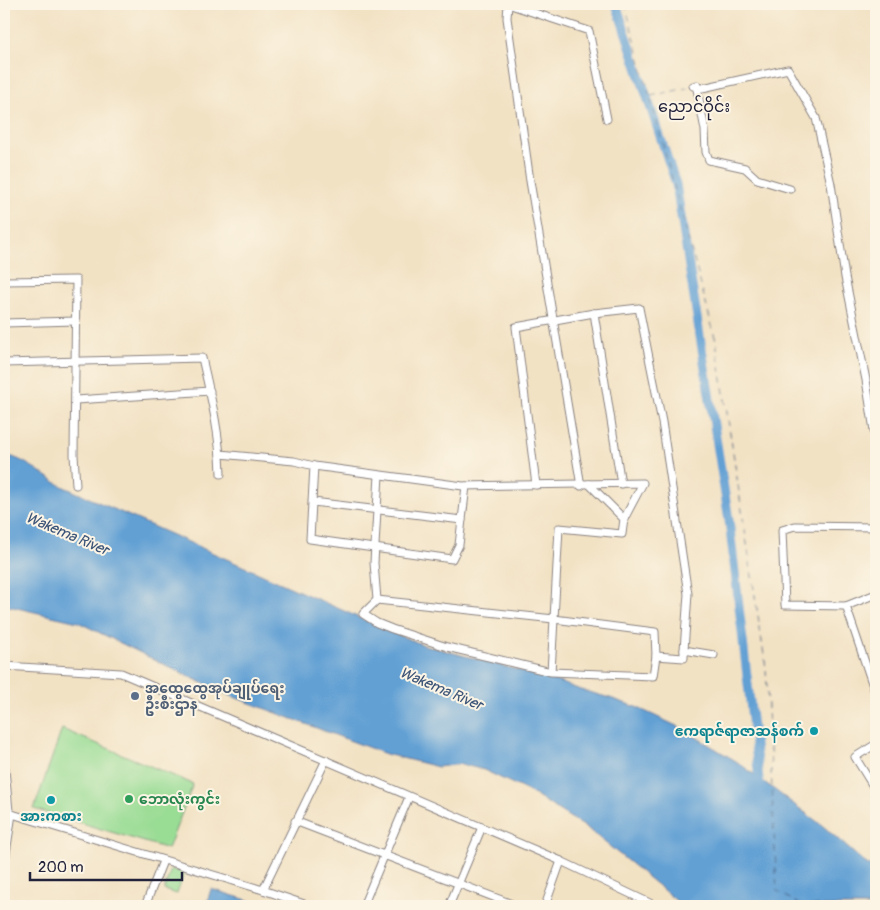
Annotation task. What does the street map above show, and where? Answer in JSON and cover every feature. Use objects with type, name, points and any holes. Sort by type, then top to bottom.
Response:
[{"type":"street","points":[[580,486],[530,181],[507,18],[508,4],[589,31],[607,119]]},
{"type":"street","points":[[790,189],[757,179],[745,168],[709,160],[706,152],[705,130],[695,87],[788,69],[816,118],[831,184],[844,276],[866,380],[876,443]]},
{"type":"street","points":[[4,281],[76,280],[74,455],[76,485]]},
{"type":"street","points":[[536,485],[516,327],[594,313],[639,308],[662,422],[688,594],[684,658],[656,656]]},
{"type":"street","points":[[594,313],[621,484]]},
{"type":"street","points":[[4,323],[76,321]]},
{"type":"street","points":[[4,363],[202,358],[216,415],[221,474]]},
{"type":"street","points":[[76,400],[210,391]]},
{"type":"street","points":[[220,454],[294,460],[314,466],[466,486],[580,486],[588,484],[643,483],[624,519],[622,534],[560,528],[551,672]]},
{"type":"street","points":[[314,466],[310,539],[452,559],[459,545],[466,486]]},
{"type":"street","points":[[377,600],[655,632],[656,656],[653,676],[551,672],[447,647],[377,623],[363,614],[377,600],[374,548],[379,475]]},
{"type":"street","points":[[588,484],[624,519]]},
{"type":"street","points":[[313,502],[462,520]]},
{"type":"street","points":[[876,527],[795,526],[782,530],[785,605],[846,606],[876,594]]},
{"type":"street","points":[[846,606],[876,695]]},
{"type":"street","points":[[684,650],[714,655]]},
{"type":"street","points":[[4,666],[121,673],[561,861],[645,904],[656,906]]},
{"type":"street","points":[[876,744],[855,757],[876,791]]},
{"type":"street","points":[[4,760],[8,811],[4,866]]},
{"type":"street","points":[[263,890],[326,760]]},
{"type":"street","points":[[363,906],[409,797]]},
{"type":"street","points":[[8,811],[310,906]]},
{"type":"street","points":[[296,821],[517,906]]},
{"type":"street","points":[[449,906],[482,827]]},
{"type":"street","points":[[145,906],[163,861]]},
{"type":"street","points":[[545,906],[561,861]]},
{"type":"green space","points":[[62,729],[193,784],[168,849],[34,809]]},
{"type":"green space","points":[[171,869],[184,873],[177,894],[164,890]]},
{"type":"water","name":"Wakema River","points":[[4,455],[27,464],[64,487],[396,634],[424,645],[548,678],[610,698],[636,707],[681,728],[736,761],[823,826],[864,862],[876,870],[876,906],[683,906],[587,828],[528,791],[484,770],[461,764],[438,767],[386,754],[226,694],[78,622],[4,605]]},
{"type":"water","points":[[211,889],[254,902],[253,906],[206,906]]},
{"type":"waterway","points":[[616,4],[676,184],[729,520],[760,788]]},
{"type":"ferry route","points":[[625,4],[716,341],[766,668],[777,891],[802,906]]},
{"type":"ferry route","points":[[651,96],[691,87]]},
{"type":"place","name":"အထွေထွေအုပ်ချုပ်ရေး ဦးစီးဌာန","points":[[135,696]]},
{"type":"place","name":"ဧကရာဇ်ရာဇာဆန်စက်","points":[[814,731]]},
{"type":"place","name":"ဘောလုံးကွင်း","points":[[129,799]]},
{"type":"place","name":"အားကစား","points":[[51,800]]},
{"type":"district","name":"ညောင်ဝိုင်း","points":[[694,107]]}]
